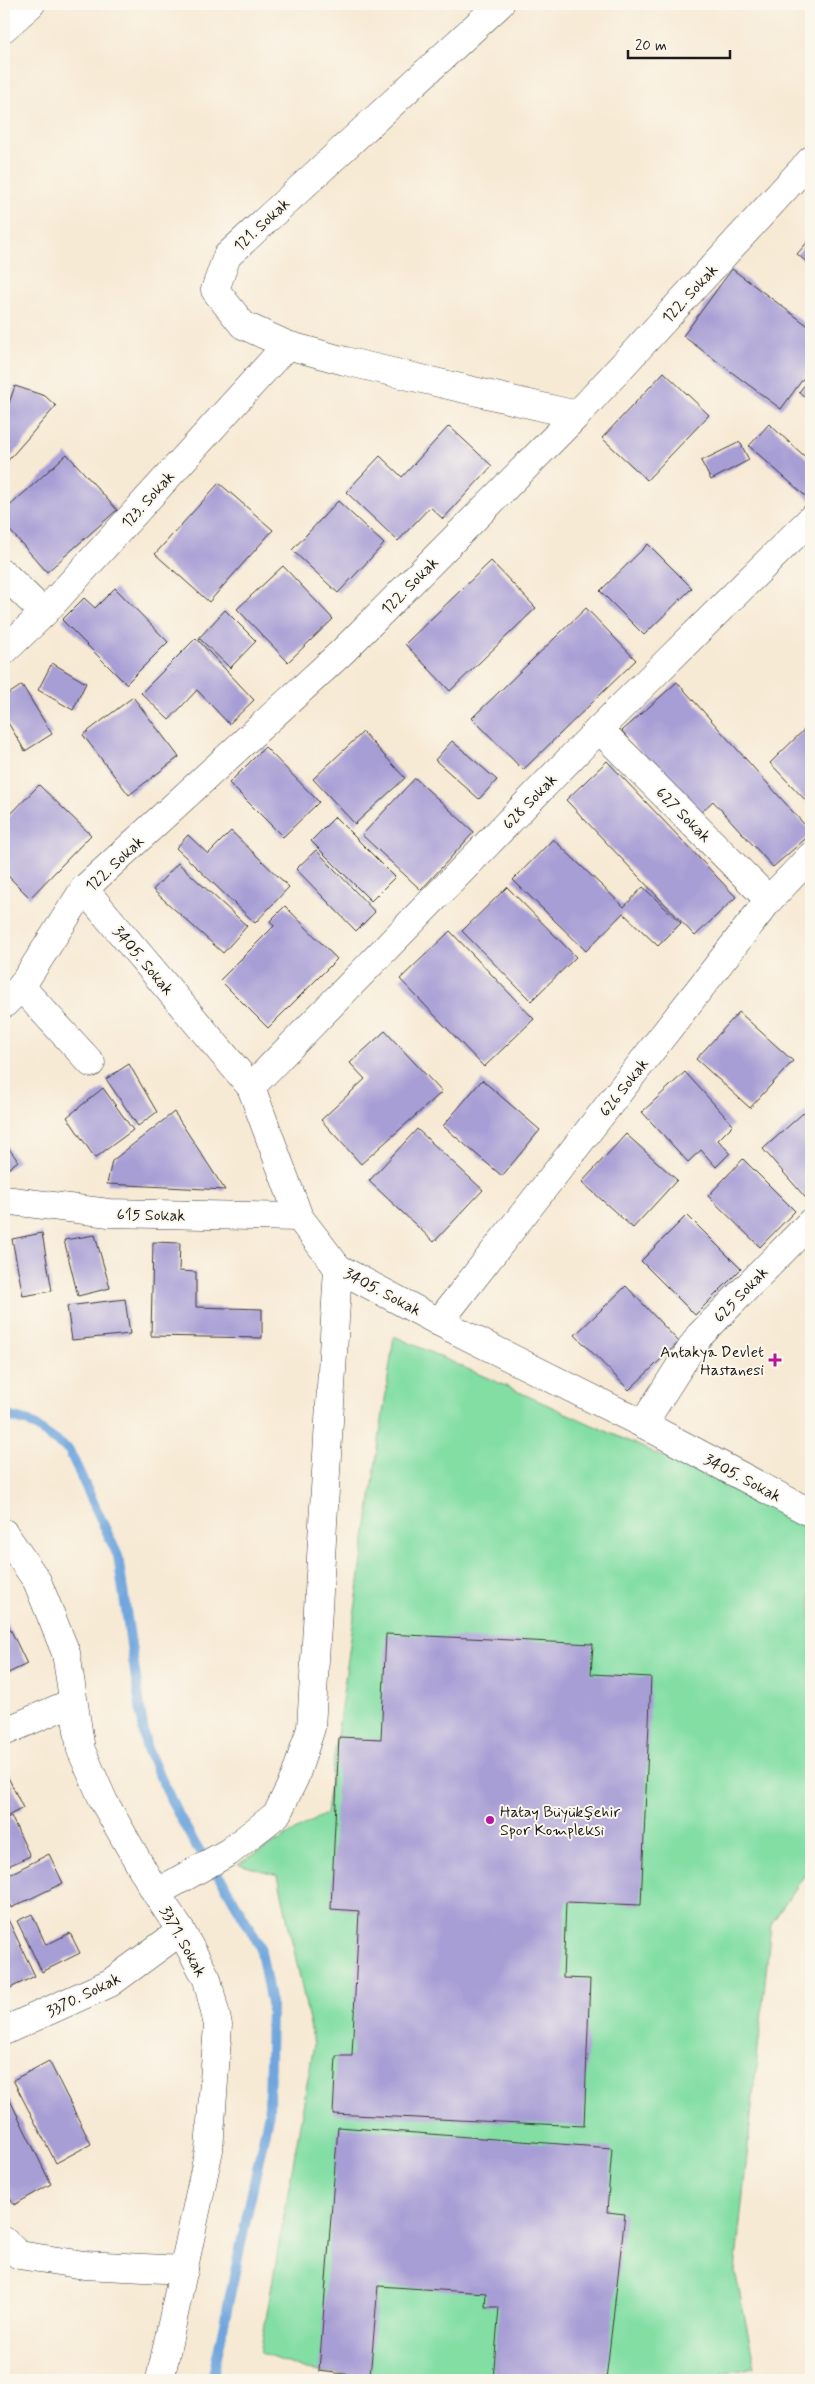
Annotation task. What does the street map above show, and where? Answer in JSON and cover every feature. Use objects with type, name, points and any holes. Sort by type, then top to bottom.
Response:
[{"type":"street","points":[[4,28],[31,4]]},
{"type":"street","name":"121. Sokak","points":[[500,4],[227,256],[215,290],[243,325],[287,345],[345,361],[577,415]]},
{"type":"street","name":"122. Sokak","points":[[12,996],[84,889],[342,652],[577,415],[811,160]]},
{"type":"street","name":"123. Sokak","points":[[4,652],[44,613],[287,345]]},
{"type":"street","name":"628 Sokak","points":[[251,1087],[599,729],[811,519]]},
{"type":"street","points":[[4,574],[44,613]]},
{"type":"street","name":"627 Sokak","points":[[599,729],[769,900]]},
{"type":"street","name":"626 Sokak","points":[[439,1322],[769,900],[811,856]]},
{"type":"street","name":"3405. Sokak","points":[[84,889],[251,1087],[298,1217],[338,1268],[439,1322],[644,1424],[811,1513]]},
{"type":"street","points":[[12,996],[91,1063]]},
{"type":"street","name":"615 Sokak","points":[[4,1200],[109,1213],[298,1217]]},
{"type":"street","name":"625 Sokak","points":[[644,1424],[699,1336],[811,1222]]},
{"type":"street","points":[[156,1893],[229,1852],[277,1814],[295,1777],[311,1728],[338,1268]]},
{"type":"street","name":"3371. Sokak","points":[[4,1533],[37,1581],[66,1653],[81,1750],[84,1758],[104,1802],[156,1893],[181,1931],[207,1979],[218,2025],[208,2150],[160,2380]]},
{"type":"street","points":[[4,1732],[73,1702]]},
{"type":"street","name":"3370. Sokak","points":[[4,2031],[110,1983],[181,1931]]},
{"type":"street","points":[[4,2241],[20,2255],[84,2265],[184,2270]]},
{"type":"green space","points":[[394,1336],[811,1523],[811,1866],[771,1924],[735,2271],[755,2367],[695,2380],[389,2380],[306,2370],[260,2353],[314,2044],[278,1875],[238,1864],[326,1813]]},
{"type":"building","points":[[811,238],[811,266],[797,254]]},
{"type":"building","points":[[732,269],[811,328],[811,368],[781,409],[683,336]]},
{"type":"building","points":[[664,372],[709,415],[647,480],[602,438]]},
{"type":"building","points":[[811,377],[811,402],[799,392]]},
{"type":"building","points":[[15,386],[45,396],[56,406],[4,465],[4,417]]},
{"type":"building","points":[[769,424],[811,462],[811,501],[749,446]]},
{"type":"building","points":[[449,426],[492,466],[443,519],[430,507],[398,541],[346,492],[380,456],[402,477]]},
{"type":"building","points":[[740,442],[749,460],[711,480],[701,461]]},
{"type":"building","points":[[67,454],[117,510],[47,572],[4,524],[4,511]]},
{"type":"building","points":[[219,483],[273,530],[209,602],[155,554]]},
{"type":"building","points":[[338,501],[384,544],[338,593],[292,550]]},
{"type":"building","points":[[648,544],[692,588],[644,635],[600,591]]},
{"type":"building","points":[[491,561],[536,608],[450,691],[405,644]]},
{"type":"building","points":[[283,566],[333,619],[288,662],[237,609]]},
{"type":"building","points":[[115,588],[168,642],[126,684],[62,620],[84,598],[95,608]]},
{"type":"building","points":[[586,608],[636,660],[523,770],[472,718]]},
{"type":"building","points":[[225,610],[256,641],[230,668],[199,638]]},
{"type":"building","points":[[196,638],[254,700],[229,724],[197,690],[169,720],[141,693]]},
{"type":"building","points":[[52,663],[86,683],[73,710],[38,690]]},
{"type":"building","points":[[677,682],[811,832],[773,867],[713,801],[697,816],[622,731]]},
{"type":"building","points":[[22,685],[52,734],[25,751],[4,716],[4,697]]},
{"type":"building","points":[[133,697],[179,757],[129,795],[83,735]]},
{"type":"building","points":[[811,723],[811,806],[770,763]]},
{"type":"building","points":[[363,732],[405,778],[355,824],[313,779]]},
{"type":"building","points":[[452,741],[497,780],[479,799],[435,760]]},
{"type":"building","points":[[265,747],[319,802],[283,837],[229,783]]},
{"type":"building","points":[[607,761],[736,897],[695,936],[566,800]]},
{"type":"building","points":[[415,778],[474,832],[421,890],[362,835]]},
{"type":"building","points":[[39,785],[91,835],[30,898],[4,872],[4,821]]},
{"type":"building","points":[[335,817],[395,877],[371,901],[311,841]]},
{"type":"building","points":[[231,831],[289,887],[255,923],[176,848],[188,835],[208,854]]},
{"type":"building","points":[[553,839],[624,907],[643,887],[681,923],[658,946],[623,913],[586,951],[513,880]]},
{"type":"building","points":[[316,850],[375,912],[356,931],[296,869]]},
{"type":"building","points":[[178,863],[247,926],[223,953],[153,890]]},
{"type":"building","points":[[507,887],[576,957],[531,1001],[462,931]]},
{"type":"building","points":[[285,906],[337,959],[268,1028],[220,980],[274,926],[270,921]]},
{"type":"building","points":[[450,931],[534,1019],[484,1067],[400,979]]},
{"type":"building","points":[[739,1012],[793,1061],[750,1108],[696,1059]]},
{"type":"building","points":[[385,1031],[442,1092],[361,1164],[321,1120],[365,1079],[350,1063]]},
{"type":"building","points":[[129,1064],[157,1112],[138,1126],[106,1079]]},
{"type":"building","points":[[685,1072],[733,1125],[718,1140],[730,1153],[716,1167],[701,1150],[688,1162],[642,1112]]},
{"type":"building","points":[[482,1080],[540,1130],[502,1176],[443,1126]]},
{"type":"building","points":[[103,1088],[133,1130],[95,1158],[67,1117]]},
{"type":"building","points":[[811,1106],[811,1204],[763,1149]]},
{"type":"building","points":[[174,1112],[225,1190],[107,1184],[112,1161]]},
{"type":"building","points":[[417,1129],[483,1190],[434,1242],[369,1181]]},
{"type":"building","points":[[626,1134],[677,1180],[633,1228],[582,1182]]},
{"type":"building","points":[[4,1142],[18,1161],[4,1172]]},
{"type":"building","points":[[743,1159],[795,1211],[760,1247],[708,1196]]},
{"type":"building","points":[[687,1215],[741,1269],[695,1315],[641,1261]]},
{"type":"building","points":[[42,1233],[52,1291],[23,1296],[12,1239]]},
{"type":"building","points":[[95,1235],[110,1288],[78,1296],[64,1240]]},
{"type":"building","points":[[153,1242],[180,1243],[179,1271],[196,1272],[196,1307],[262,1309],[262,1338],[151,1336]]},
{"type":"building","points":[[626,1286],[679,1342],[629,1390],[575,1335]]},
{"type":"building","points":[[125,1299],[130,1334],[72,1340],[67,1306]]},
{"type":"building","points":[[4,1616],[27,1664],[4,1675]]},
{"type":"building","name":"Hatay Büyükşehir Spor Kompleksi","points":[[386,1634],[593,1644],[591,1674],[651,1677],[641,1905],[566,1902],[563,1978],[590,1979],[584,2126],[333,2114],[336,2056],[352,2056],[359,1911],[331,1909],[339,1737],[381,1739]]},
{"type":"building","points":[[4,1769],[23,1808],[4,1818]]},
{"type":"building","points":[[11,1816],[30,1856],[4,1868],[4,1820]]},
{"type":"building","points":[[49,1854],[63,1883],[11,1908],[4,1892],[4,1877]]},
{"type":"building","points":[[4,1911],[35,1976],[4,1991]]},
{"type":"building","points":[[32,1914],[46,1945],[70,1933],[80,1953],[42,1972],[17,1921]]},
{"type":"building","points":[[49,2061],[91,2144],[56,2163],[13,2080]]},
{"type":"building","points":[[4,2088],[51,2184],[14,2205],[4,2185]]},
{"type":"building","points":[[338,2127],[612,2148],[607,2212],[625,2214],[606,2380],[493,2380],[499,2307],[485,2307],[486,2293],[378,2286],[370,2377],[319,2371]]},
{"type":"waterway","points":[[4,1415],[29,1422],[69,1450],[118,1556],[146,1747],[176,1810],[196,1846],[223,1882],[260,1946],[271,2004],[269,2112],[212,2380]]},
{"type":"place","name":"Antakya Devlet Hastanesi","points":[[775,1360]]},
{"type":"place","name":"Hatay Büyükşehir Spor Kompleksi","points":[[490,1820]]}]
